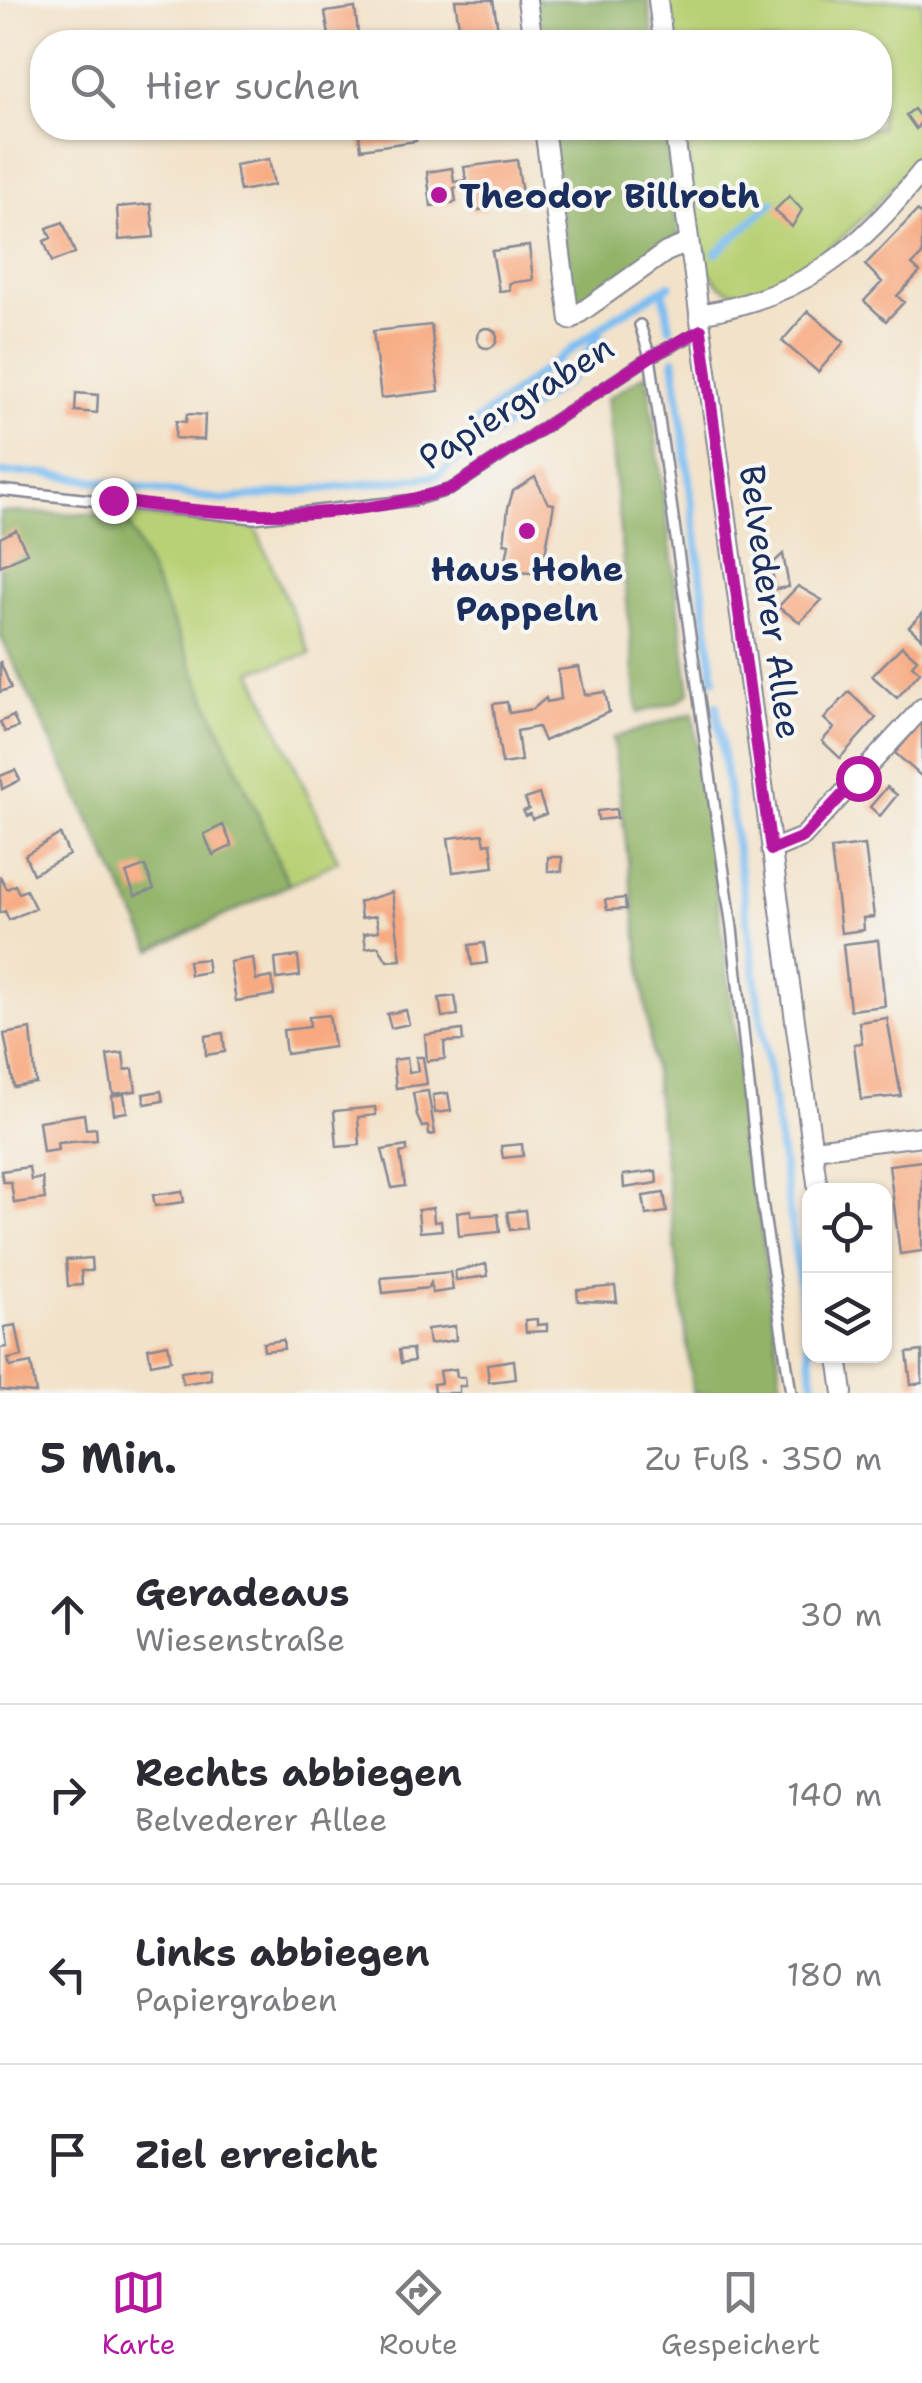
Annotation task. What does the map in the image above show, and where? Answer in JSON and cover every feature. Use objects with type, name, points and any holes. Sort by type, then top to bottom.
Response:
[{"type":"street","points":[[527,0],[531,30]]},
{"type":"street","points":[[658,0],[662,30]]},
{"type":"street","points":[[546,140],[570,320],[666,252],[688,243]]},
{"type":"street","name":"Belvederer Allee","points":[[675,140],[817,1183]]},
{"type":"street","name":"Papiergraben","points":[[700,322],[757,303],[820,270],[861,240],[919,181]]},
{"type":"street","points":[[771,850],[803,837],[922,708]]},
{"type":"street","points":[[813,1149],[922,1136]]},
{"type":"street","points":[[839,1363],[843,1393]]},
{"type":"lane","name":"Papiergraben","points":[[0,490],[254,518],[414,500],[451,489],[700,322]]},
{"type":"lane","points":[[640,325],[650,357],[732,928],[760,1188],[791,1393]]},
{"type":"green space","points":[[534,0],[648,0],[652,30],[538,30]]},
{"type":"green space","points":[[668,0],[922,0],[922,151],[885,195],[825,252],[761,290],[734,292],[713,277],[706,264],[697,227],[687,140],[892,140],[892,30],[672,30]]},
{"type":"green space","points":[[552,140],[667,140],[679,236],[574,310]]},
{"type":"green space","points":[[647,373],[690,692],[677,702],[638,713],[607,399]]},
{"type":"green space","points":[[0,512],[125,515],[289,885],[152,950],[0,635]]},
{"type":"green space","points":[[125,515],[255,527],[310,654],[252,671],[338,861],[289,885]]},
{"type":"green space","points":[[693,713],[783,1393],[693,1393],[613,738]]},
{"type":"building","points":[[455,0],[493,0],[498,29],[460,30]]},
{"type":"building","points":[[355,8],[358,30],[328,30],[325,12]]},
{"type":"building","points":[[914,109],[922,120],[916,129],[906,115]]},
{"type":"building","points":[[360,140],[416,140],[416,141],[361,149]]},
{"type":"building","points":[[269,159],[274,185],[240,191],[235,165]]},
{"type":"building","points":[[517,160],[522,194],[485,199],[486,209],[472,211],[466,186],[454,188],[456,202],[431,206],[427,172],[452,168],[454,182],[466,180],[464,167]]},
{"type":"building","points":[[789,196],[802,210],[792,227],[775,210]]},
{"type":"building","points":[[151,204],[154,237],[119,240],[117,207]]},
{"type":"building","points":[[917,211],[922,215],[922,255],[912,265],[920,272],[897,296],[904,302],[886,321],[864,301],[882,282],[865,265]]},
{"type":"building","points":[[63,222],[75,253],[52,262],[44,241],[51,238],[47,228]]},
{"type":"building","points":[[529,246],[533,280],[509,283],[510,290],[499,291],[492,251]]},
{"type":"building","points":[[808,311],[844,342],[818,372],[782,341]]},
{"type":"building","points":[[431,325],[439,391],[381,398],[373,331]]},
{"type":"building","points":[[487,328],[497,338],[487,348],[477,338]]},
{"type":"building","points":[[76,393],[98,395],[97,413],[75,411]]},
{"type":"building","points":[[187,414],[205,415],[204,440],[175,438],[176,421],[186,422]]},
{"type":"building","name":"Haus Hohe Pappeln","points":[[535,477],[548,503],[554,504],[543,566],[533,573],[513,572],[506,560],[509,544],[504,543],[508,508],[513,491]]},
{"type":"building","points":[[16,530],[27,553],[0,566],[0,538]]},
{"type":"building","points":[[783,554],[789,587],[775,589],[771,565]]},
{"type":"building","points":[[798,586],[822,600],[800,622],[778,607]]},
{"type":"building","points":[[922,613],[922,639],[909,627]]},
{"type":"building","points":[[902,646],[917,659],[912,665],[920,672],[897,698],[872,676]]},
{"type":"building","points":[[0,661],[11,688],[0,692]]},
{"type":"building","points":[[579,667],[585,695],[605,692],[609,712],[544,741],[538,727],[517,731],[521,761],[502,764],[493,704],[507,702],[509,713],[533,709],[546,698],[547,702],[561,699],[558,670]]},
{"type":"building","points":[[849,692],[876,718],[840,758],[822,741],[834,728],[824,719]]},
{"type":"building","points":[[13,716],[18,727],[5,732],[0,722]]},
{"type":"building","points":[[922,722],[922,777],[895,753]]},
{"type":"building","points":[[15,770],[20,780],[2,789],[0,776]]},
{"type":"building","points":[[887,787],[897,795],[880,816],[870,807]]},
{"type":"building","points":[[539,794],[546,814],[532,819],[530,814],[525,816],[523,811],[529,809],[525,799]]},
{"type":"building","points":[[616,809],[617,818],[598,820],[597,811]]},
{"type":"building","points":[[223,825],[232,846],[213,855],[204,834]]},
{"type":"building","points":[[60,834],[69,855],[33,874],[25,855]]},
{"type":"building","points":[[483,834],[485,844],[491,843],[494,867],[453,872],[448,838]]},
{"type":"building","points":[[865,845],[874,917],[863,918],[864,930],[841,933],[831,849]]},
{"type":"building","points":[[548,857],[562,857],[562,871],[548,871]]},
{"type":"building","points":[[145,866],[154,889],[135,896],[126,873]]},
{"type":"building","points":[[0,876],[7,889],[15,885],[19,893],[26,890],[35,908],[9,920],[5,911],[0,913]]},
{"type":"building","points":[[392,892],[401,960],[387,961],[378,946],[366,948],[364,933],[379,931],[376,916],[361,918],[359,902]]},
{"type":"building","points":[[625,898],[626,909],[607,910],[605,900]]},
{"type":"building","points":[[878,940],[885,1006],[850,1010],[843,944]]},
{"type":"building","points":[[484,943],[487,963],[472,965],[469,945]]},
{"type":"building","points":[[298,956],[300,976],[277,979],[275,959]]},
{"type":"building","points":[[253,958],[256,980],[272,977],[274,995],[236,1001],[230,962]]},
{"type":"building","points":[[206,959],[208,972],[190,975],[188,961]]},
{"type":"building","points":[[455,996],[458,1015],[442,1017],[439,998]]},
{"type":"building","points":[[406,1010],[409,1024],[391,1028],[387,1014]]},
{"type":"building","points":[[329,1015],[334,1047],[286,1054],[283,1030],[310,1027],[309,1017]]},
{"type":"building","points":[[887,1018],[901,1096],[861,1100],[854,1044],[862,1043],[859,1022]]},
{"type":"building","points":[[31,1029],[36,1083],[14,1087],[4,1034]]},
{"type":"building","points":[[462,1030],[463,1041],[444,1042],[445,1059],[427,1061],[425,1035]]},
{"type":"building","points":[[223,1033],[225,1052],[206,1055],[205,1036]]},
{"type":"building","points":[[123,1053],[125,1070],[133,1069],[136,1091],[113,1094],[107,1055]]},
{"type":"building","points":[[416,1057],[423,1057],[427,1084],[396,1088],[393,1060],[407,1058],[409,1072],[418,1071]]},
{"type":"building","points":[[161,1091],[163,1101],[145,1104],[143,1094]]},
{"type":"building","points":[[428,1091],[435,1134],[429,1135],[428,1126],[422,1127],[417,1116],[413,1093]]},
{"type":"building","points":[[448,1093],[451,1111],[435,1113],[433,1095]]},
{"type":"building","points":[[124,1094],[127,1112],[114,1114],[112,1096]]},
{"type":"building","points":[[375,1107],[376,1115],[358,1117],[360,1145],[337,1147],[334,1111]]},
{"type":"building","points":[[84,1114],[86,1129],[96,1128],[97,1140],[57,1143],[58,1150],[43,1152],[39,1121]]},
{"type":"building","points":[[522,1144],[523,1156],[503,1158],[501,1146]]},
{"type":"building","points":[[407,1146],[407,1151],[400,1153],[405,1186],[392,1188],[382,1150]]},
{"type":"building","points":[[922,1161],[922,1251],[900,1254],[889,1165]]},
{"type":"building","points":[[29,1167],[31,1180],[42,1178],[45,1199],[14,1203],[11,1182],[3,1182],[1,1171]]},
{"type":"building","points":[[656,1171],[657,1183],[624,1188],[623,1175]]},
{"type":"building","points":[[182,1191],[184,1202],[155,1206],[153,1195]]},
{"type":"building","points":[[664,1193],[667,1212],[646,1215],[643,1196]]},
{"type":"building","points":[[433,1208],[434,1222],[441,1221],[442,1230],[420,1232],[418,1210]]},
{"type":"building","points":[[471,1210],[471,1216],[498,1214],[500,1232],[459,1236],[457,1212]]},
{"type":"building","points":[[525,1210],[527,1228],[510,1230],[507,1212]]},
{"type":"building","points":[[91,1258],[92,1271],[81,1271],[82,1285],[68,1286],[66,1260]]},
{"type":"building","points":[[486,1264],[488,1276],[456,1280],[455,1271]]},
{"type":"building","points":[[450,1272],[453,1290],[432,1293],[431,1283],[428,1288],[383,1293],[381,1278]]},
{"type":"building","points":[[615,1286],[617,1302],[578,1301],[577,1290]]},
{"type":"building","points":[[537,1319],[537,1325],[547,1324],[547,1331],[526,1332],[525,1320]]},
{"type":"building","points":[[16,1325],[22,1356],[8,1359],[10,1367],[31,1363],[36,1393],[0,1390],[0,1348],[7,1347],[4,1327]]},
{"type":"building","points":[[455,1326],[456,1340],[429,1344],[427,1329]]},
{"type":"building","points":[[283,1340],[284,1349],[264,1351],[263,1343]]},
{"type":"building","points":[[168,1344],[171,1360],[151,1364],[148,1348]]},
{"type":"building","points":[[412,1349],[414,1361],[401,1363],[399,1350]]},
{"type":"building","points":[[922,1351],[922,1383],[911,1385],[907,1353]]},
{"type":"building","points":[[514,1360],[516,1379],[489,1382],[487,1364]]},
{"type":"building","points":[[210,1368],[211,1379],[183,1384],[181,1372]]},
{"type":"building","points":[[456,1369],[457,1377],[465,1377],[466,1386],[459,1386],[459,1393],[434,1393],[433,1384],[441,1383],[439,1371]]},
{"type":"waterway","points":[[716,253],[773,202]]},
{"type":"waterway","points":[[475,422],[615,317],[670,285]]},
{"type":"waterway","points":[[663,289],[670,328]]},
{"type":"waterway","points":[[0,473],[42,473],[222,500],[436,476],[568,381],[600,334]]},
{"type":"waterway","points":[[674,359],[714,679]]},
{"type":"waterway","points":[[716,705],[802,1299]]},
{"type":"waterway","points":[[811,1363],[815,1393]]},
{"type":"place","name":"Theodor Billroth","points":[[439,195]]},
{"type":"place","name":"Haus Hohe Pappeln","points":[[527,531]]},
{"type":"route","points":[[113,500],[254,518],[414,500],[451,489],[650,357],[701,330],[771,850],[803,837],[858,778]]}]
